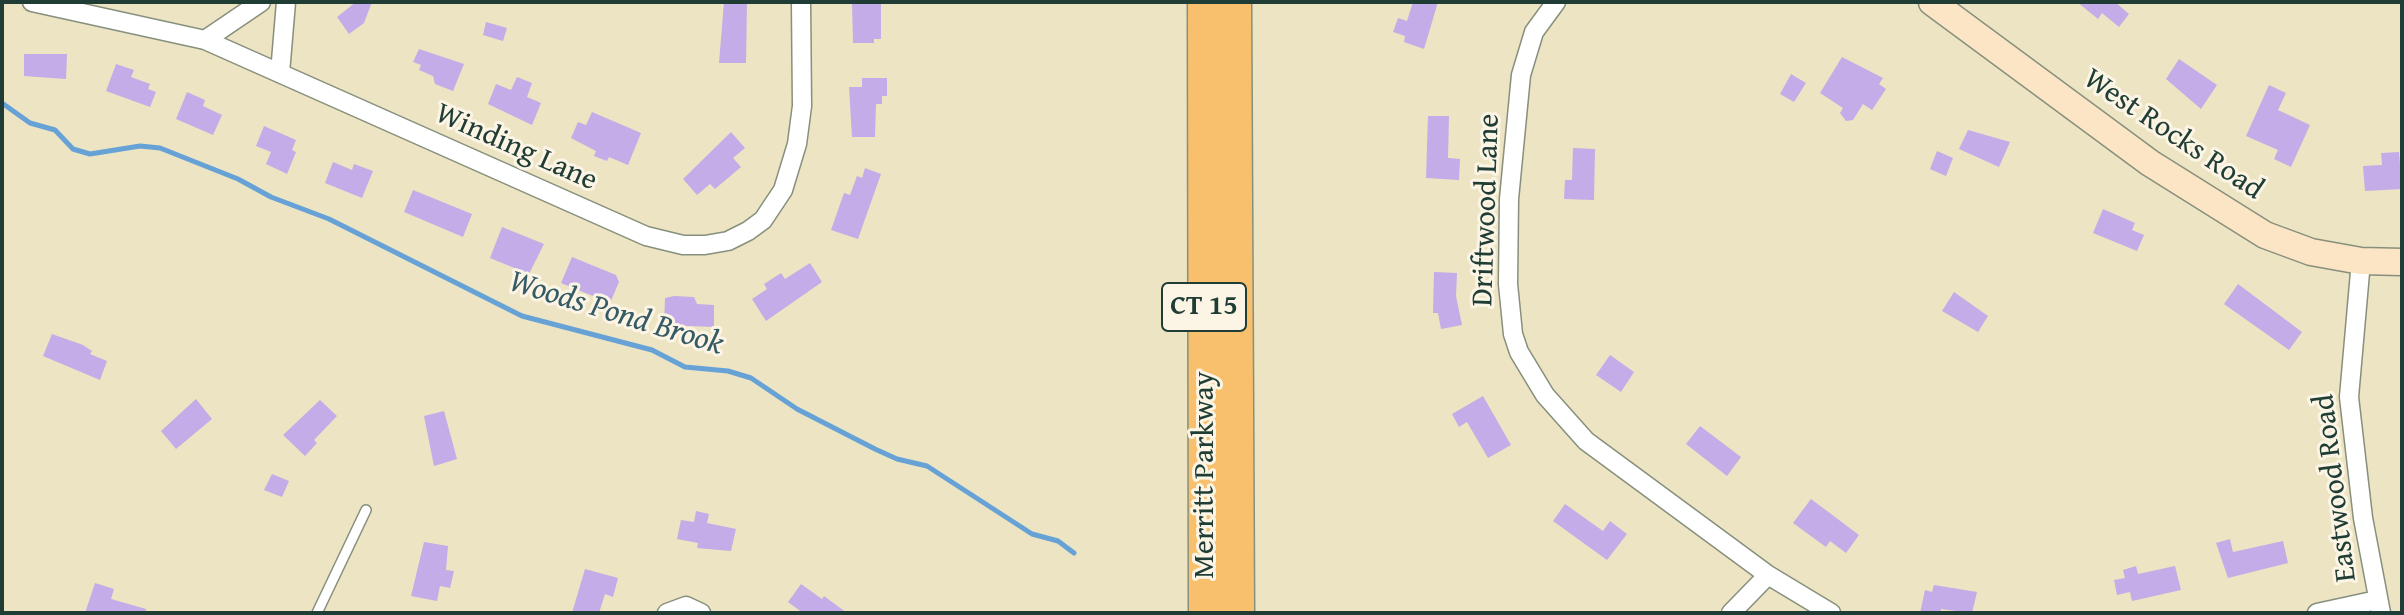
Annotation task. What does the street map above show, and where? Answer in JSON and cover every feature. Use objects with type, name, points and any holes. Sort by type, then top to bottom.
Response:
[{"type":"highway","name":"Merritt Parkway","points":[[1205,2],[1206,613]]},
{"type":"highway","name":"Merritt Parkway","points":[[1234,2],[1237,613]]},
{"type":"main road","name":"West Rocks Road","points":[[1932,2],[2150,163],[2249,226],[2311,252],[2361,261],[2402,262]]},
{"type":"street","name":"Winding Lane","points":[[32,2],[205,40],[646,236],[683,245],[728,241],[748,231],[763,220],[787,181],[802,106],[801,2]]},
{"type":"street","points":[[205,40],[261,2]]},
{"type":"street","points":[[280,73],[286,2]]},
{"type":"street","name":"Driftwood Lane","points":[[1556,2],[1534,32],[1521,75],[1509,199],[1508,269],[1513,334],[1519,352],[1545,395],[1586,441],[1768,575],[1831,613]]},
{"type":"street","name":"Eastwood Road","points":[[2361,261],[2349,397],[2363,518],[2379,606]]},
{"type":"street","points":[[1731,613],[1768,575]]},
{"type":"street","points":[[667,613],[686,606],[701,613]]},
{"type":"street","points":[[2317,613],[2379,606]]},
{"type":"lane","points":[[317,613],[366,510]]},
{"type":"building","points":[[356,2],[372,2],[364,23],[349,34],[337,17]]},
{"type":"building","points":[[724,2],[747,2],[746,63],[719,63]]},
{"type":"building","points":[[852,2],[881,2],[881,39],[874,39],[874,43],[853,43]]},
{"type":"building","points":[[1413,2],[1438,2],[1424,49],[1404,42],[1405,36],[1393,32],[1398,18],[1407,21]]},
{"type":"building","points":[[2077,2],[2115,2],[2129,14],[2119,27],[2102,13],[2098,19]]},
{"type":"building","points":[[486,22],[507,28],[503,41],[483,35]]},
{"type":"building","points":[[419,49],[464,64],[453,91],[435,84],[433,76],[419,70],[421,65],[413,62]]},
{"type":"building","points":[[24,54],[67,54],[66,79],[24,76]]},
{"type":"building","points":[[1842,57],[1883,78],[1879,84],[1886,89],[1872,110],[1863,104],[1853,120],[1846,121],[1840,113],[1843,108],[1820,93]]},
{"type":"building","points":[[2179,59],[2217,85],[2201,109],[2166,79]]},
{"type":"building","points":[[116,64],[134,70],[131,77],[150,84],[148,89],[156,92],[150,107],[106,91]]},
{"type":"building","points":[[1791,74],[1806,83],[1794,102],[1780,94]]},
{"type":"building","points":[[517,77],[532,83],[527,97],[541,103],[532,125],[488,104],[496,84],[511,90]]},
{"type":"building","points":[[862,78],[887,78],[887,96],[882,96],[882,104],[876,104],[875,137],[852,137],[849,87],[862,87]]},
{"type":"building","points":[[2269,85],[2286,93],[2278,110],[2310,125],[2291,167],[2274,159],[2278,150],[2246,136]]},
{"type":"building","points":[[187,92],[205,100],[203,106],[222,115],[213,135],[176,119]]},
{"type":"building","points":[[592,112],[641,133],[628,165],[609,157],[607,161],[594,156],[596,151],[571,138],[578,122],[586,125]]},
{"type":"building","points":[[1428,116],[1449,116],[1448,158],[1460,159],[1459,180],[1426,178]]},
{"type":"building","points":[[264,126],[296,140],[292,150],[296,152],[287,174],[266,164],[271,152],[256,146]]},
{"type":"building","points":[[1968,130],[2010,142],[1999,167],[1959,149]]},
{"type":"building","points":[[731,132],[745,148],[733,158],[741,167],[715,189],[710,184],[697,195],[683,179]]},
{"type":"building","points":[[1573,148],[1595,149],[1594,200],[1564,199],[1565,180],[1572,180]]},
{"type":"building","points":[[1937,151],[1953,158],[1946,176],[1930,169]]},
{"type":"building","points":[[2399,152],[2402,189],[2365,191],[2363,166],[2382,165],[2381,153]]},
{"type":"building","points":[[333,162],[352,170],[354,164],[373,171],[362,198],[325,183]]},
{"type":"building","points":[[865,168],[881,174],[858,239],[831,230],[844,193],[850,195],[857,176],[862,178]]},
{"type":"building","points":[[413,190],[472,214],[463,237],[404,212]]},
{"type":"building","points":[[2103,209],[2135,223],[2132,230],[2144,235],[2137,251],[2093,233]]},
{"type":"building","points":[[502,227],[544,244],[529,274],[490,258]]},
{"type":"building","points":[[572,257],[616,275],[619,282],[610,303],[561,283]]},
{"type":"building","points":[[810,263],[822,282],[766,321],[752,299],[767,289],[764,284],[781,273],[785,279]]},
{"type":"building","points":[[1434,272],[1457,273],[1456,296],[1462,325],[1441,329],[1438,313],[1433,313]]},
{"type":"building","points":[[2238,284],[2302,332],[2289,350],[2224,304]]},
{"type":"building","points":[[1954,292],[1988,316],[1978,332],[1942,311]]},
{"type":"building","points":[[694,297],[697,304],[714,305],[714,327],[664,325],[665,298]]},
{"type":"building","points":[[52,334],[83,345],[92,351],[90,354],[107,361],[100,380],[43,356]]},
{"type":"building","points":[[1610,355],[1634,372],[1621,392],[1596,375]]},
{"type":"building","points":[[1483,396],[1511,445],[1488,458],[1467,422],[1459,427],[1452,414]]},
{"type":"building","points":[[196,399],[212,419],[176,449],[161,431]]},
{"type":"building","points":[[320,400],[337,416],[314,440],[317,443],[305,456],[283,435]]},
{"type":"building","points":[[444,411],[457,459],[434,466],[424,416]]},
{"type":"building","points":[[1700,426],[1741,457],[1727,476],[1686,444]]},
{"type":"building","points":[[272,474],[289,481],[282,497],[264,490]]},
{"type":"building","points":[[1811,499],[1859,535],[1846,553],[1830,541],[1826,547],[1793,523]]},
{"type":"building","points":[[1565,504],[1603,531],[1610,521],[1627,534],[1607,560],[1553,521]]},
{"type":"building","points":[[696,511],[709,514],[707,523],[736,529],[731,551],[697,548],[698,543],[677,539],[681,520],[694,522]]},
{"type":"building","points":[[2230,539],[2233,552],[2283,541],[2288,563],[2228,578],[2216,543]]},
{"type":"building","points":[[424,542],[448,546],[446,570],[454,571],[450,588],[440,586],[437,601],[411,596]]},
{"type":"building","points":[[2136,566],[2138,574],[2175,566],[2181,590],[2132,601],[2130,592],[2117,595],[2114,580],[2125,578],[2123,570]]},
{"type":"building","points":[[585,569],[618,578],[613,597],[605,594],[599,613],[572,613]]},
{"type":"building","points":[[95,583],[114,589],[111,599],[146,609],[146,613],[85,613]]},
{"type":"building","points":[[801,584],[847,613],[803,613],[788,602]]},
{"type":"building","points":[[1934,585],[1977,592],[1972,613],[1941,609],[1940,613],[1920,613],[1925,590],[1932,592]]},
{"type":"waterway","name":"Woods Pond Brook","points":[[2,103],[30,123],[55,130],[73,149],[90,154],[140,146],[160,148],[238,179],[271,197],[329,219],[522,316],[652,350],[685,367],[728,371],[751,378],[797,409],[875,449],[897,459],[927,466],[1032,534],[1058,541],[1074,553]]}]
